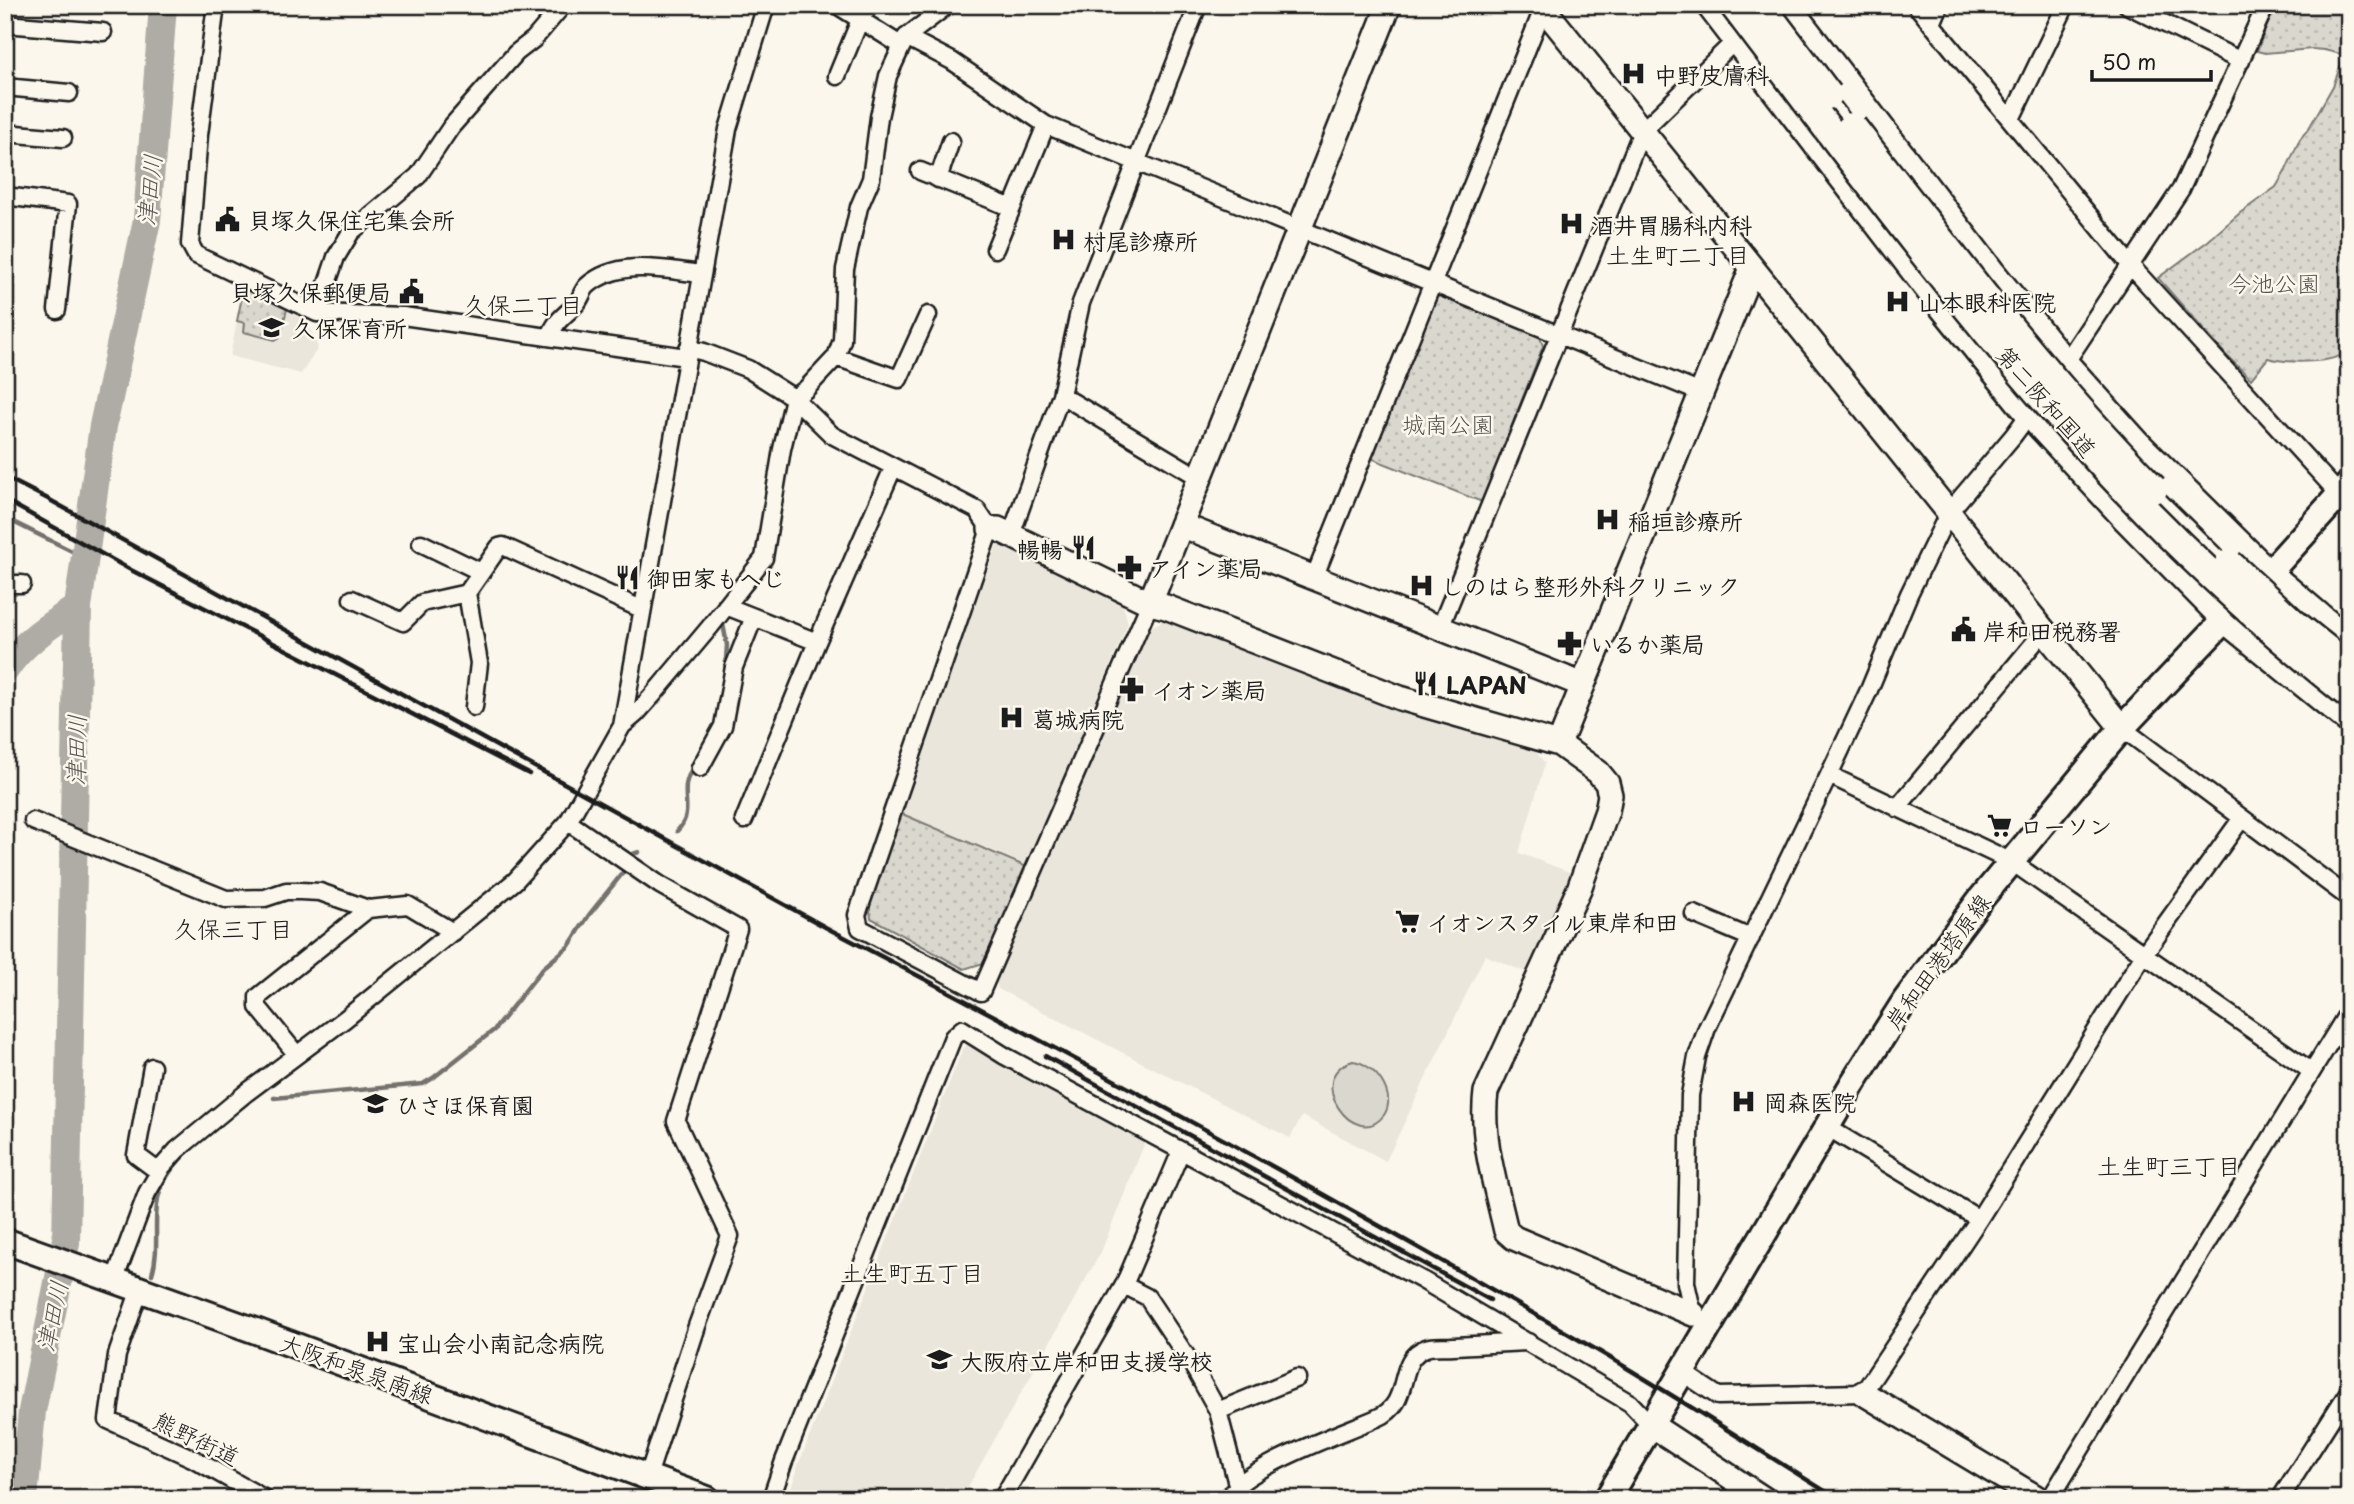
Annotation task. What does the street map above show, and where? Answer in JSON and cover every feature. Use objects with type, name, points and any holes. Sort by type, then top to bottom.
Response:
[{"type":"highway","points":[[1710,5],[1932,292],[2030,413],[2127,518],[2226,619],[2349,719]]},
{"type":"highway","name":"第二阪和国道","points":[[1734,5],[1933,264],[2073,433],[2159,523],[2251,611],[2349,694]]},
{"type":"highway","name":"第二阪和国道","points":[[1760,5],[1963,270],[2092,425],[2230,566],[2294,624],[2349,668]]},
{"type":"highway","points":[[1785,5],[1990,272],[2065,365],[2137,445],[2269,574],[2349,643]]},
{"type":"main road","name":"岸和田港塔原線","points":[[1607,1499],[1682,1372],[1701,1320],[1827,1127],[1905,1001],[1979,901],[2122,728],[2269,574],[2344,489]]},
{"type":"main road","name":"大阪和泉泉南線","points":[[8,1249],[41,1254],[141,1289],[648,1476],[675,1493],[707,1499]]},
{"type":"street","points":[[216,5],[199,135],[190,243],[196,255],[317,313],[404,316],[550,337],[687,353],[704,352],[748,369],[794,398],[832,436],[976,510],[1000,532],[1150,603],[1400,698],[1559,744],[1598,772],[1607,783],[1610,795],[1607,811],[1579,889],[1486,1092],[1483,1114],[1488,1146],[1506,1231],[1514,1238],[1701,1320]]},
{"type":"street","points":[[317,313],[336,257],[351,232],[418,176],[451,127],[516,53],[534,39],[563,5]]},
{"type":"street","points":[[622,726],[728,130],[766,5]]},
{"type":"street","points":[[836,5],[904,42],[952,61],[1046,124],[1701,393]]},
{"type":"street","points":[[837,76],[860,20],[870,5]]},
{"type":"street","points":[[114,1280],[147,1193],[159,1172],[177,1150],[515,881],[568,822],[622,726],[636,714],[764,558],[782,449],[794,398],[836,357],[842,340],[845,269],[859,207],[871,179],[879,117],[888,76],[904,42],[948,5]]},
{"type":"street","points":[[1198,5],[1081,303],[1061,395],[1000,532],[857,915],[860,928],[981,992],[1150,603],[1389,5]]},
{"type":"street","points":[[1916,5],[2130,265],[2344,489]]},
{"type":"street","points":[[1932,24],[1940,5]]},
{"type":"street","points":[[2011,119],[2066,5]]},
{"type":"street","points":[[2127,5],[2241,61]]},
{"type":"street","points":[[1701,1320],[1686,1283],[1690,1095],[1697,1057],[1707,1028],[1869,690],[1909,594],[1949,512],[2030,413],[2065,365],[2181,189],[2266,5]]},
{"type":"street","points":[[1314,578],[1542,7],[2122,728],[2349,898]]},
{"type":"street","points":[[5,24],[103,32]]},
{"type":"street","points":[[1440,628],[1642,131],[1738,38]]},
{"type":"street","points":[[5,87],[69,93]]},
{"type":"street","points":[[996,249],[1046,124]]},
{"type":"street","points":[[5,133],[63,138]]},
{"type":"street","points":[[938,179],[951,141]]},
{"type":"street","points":[[920,172],[1012,208]]},
{"type":"street","points":[[5,196],[68,204],[57,310]]},
{"type":"street","points":[[550,337],[561,316],[578,303],[584,288],[619,269],[643,268],[702,274]]},
{"type":"street","points":[[1559,744],[1752,268]]},
{"type":"street","points":[[836,357],[899,379],[928,315]]},
{"type":"street","points":[[1061,395],[1200,478]]},
{"type":"street","points":[[744,820],[817,642],[893,468]]},
{"type":"street","points":[[1181,525],[1583,685]]},
{"type":"street","points":[[421,543],[481,572]]},
{"type":"street","points":[[474,707],[479,663],[467,593],[499,547],[503,545],[641,609]]},
{"type":"street","points":[[5,584],[22,583]]},
{"type":"street","points":[[352,599],[403,622],[422,603],[467,593]]},
{"type":"street","points":[[726,606],[817,642]]},
{"type":"street","points":[[701,768],[723,726],[734,667],[754,617]]},
{"type":"street","points":[[1897,808],[2044,631]]},
{"type":"street","points":[[1829,775],[2012,862],[2311,1072]]},
{"type":"street","points":[[1863,1393],[1979,1219],[2144,954],[2242,818]]},
{"type":"street","points":[[33,821],[226,899],[265,898],[286,891],[320,892],[368,909],[408,905],[453,932]]},
{"type":"street","points":[[568,822],[660,885],[738,929],[676,1121],[730,1236],[697,1326],[648,1476]]},
{"type":"street","points":[[297,1055],[258,1007],[258,998],[368,909]]},
{"type":"street","points":[[1694,914],[1751,938]]},
{"type":"street","points":[[2050,1499],[2349,1011]]},
{"type":"street","points":[[771,1499],[953,1037],[962,1029],[1005,1056],[1422,1280],[1528,1342],[1630,1404],[1650,1424],[1764,1499]]},
{"type":"street","points":[[152,1066],[136,1155],[159,1172]]},
{"type":"street","points":[[1827,1127],[1979,1219]]},
{"type":"street","points":[[1002,1499],[1124,1285],[1181,1151]]},
{"type":"street","points":[[1124,1285],[1147,1297],[1193,1366],[1218,1411],[1237,1484]]},
{"type":"street","name":"熊野街道","points":[[141,1289],[117,1355],[108,1420],[194,1459],[265,1499]]},
{"type":"street","points":[[1229,1499],[1237,1484],[1281,1458],[1381,1417],[1396,1406],[1411,1359],[1427,1348],[1528,1342]]},
{"type":"street","points":[[1682,1372],[1718,1396],[1863,1393],[2039,1499]]},
{"type":"street","points":[[1218,1411],[1297,1378]]},
{"type":"street","points":[[2280,1499],[2349,1391]]},
{"type":"shaded area","name":"久保保育所","points":[[244,287],[299,317],[312,333],[318,348],[301,374],[230,356]]},
{"type":"shaded area","name":"葛城病院","points":[[1003,540],[1121,599],[1128,623],[1027,865],[901,813],[998,542]]},
{"type":"shaded area","points":[[1175,615],[1536,752],[1545,763],[1519,853],[1572,873],[1525,972],[1485,955],[1386,1161],[1302,1116],[1290,1138],[998,989],[996,980],[1144,630]]},
{"type":"shaded area","name":"大阪府立岸和田支援学校","points":[[967,1045],[1145,1142],[1101,1252],[961,1499],[788,1499],[797,1468],[963,1048]]},
{"type":"green space","name":"今池公園","points":[[2275,5],[2349,5],[2349,349],[2334,358],[2323,360],[2298,362],[2268,358],[2251,379],[2226,355],[2158,278],[2276,187],[2300,139],[2333,86],[2343,59],[2341,54],[2312,49],[2265,53],[2257,51]]},
{"type":"green space","points":[[244,287],[287,309],[280,337],[275,340],[244,332],[245,323],[237,321]]},
{"type":"green space","name":"城南公園","points":[[1440,296],[1540,337],[1543,346],[1482,502],[1368,457],[1432,298]]},
{"type":"green space","points":[[900,813],[1027,867],[987,962],[964,969],[871,918],[869,903]]},
{"type":"green space","points":[[1353,1061],[1369,1067],[1382,1081],[1386,1090],[1388,1107],[1384,1115],[1372,1124],[1360,1125],[1348,1119],[1338,1108],[1333,1095],[1332,1081],[1338,1069]]},
{"type":"waterway","name":"津田川","points":[[24,1499],[32,1411],[66,1243],[78,607],[103,426],[147,220],[163,5]]},
{"type":"waterway","points":[[5,518],[84,557]]},
{"type":"waterway","points":[[743,597],[753,586]]},
{"type":"waterway","points":[[5,670],[28,643],[78,607]]},
{"type":"waterway","points":[[725,674],[727,645],[723,624],[726,617]]},
{"type":"waterway","points":[[677,831],[686,814],[687,782],[695,763]]},
{"type":"waterway","points":[[633,854],[639,852]]},
{"type":"waterway","points":[[274,1098],[423,1084],[433,1078],[494,1030],[543,968],[569,946],[589,915],[625,870]]},
{"type":"waterway","points":[[152,1274],[156,1255],[158,1198],[163,1183],[195,1144],[247,1103]]},
{"type":"railway","points":[[5,477],[827,928],[1310,1187],[1595,1349],[1838,1499]]},
{"type":"railway","points":[[5,500],[129,569],[529,774]]},
{"type":"railway","points":[[1045,1056],[1490,1300]]},
{"type":"place","name":"中野皮膚科","points":[[1634,74]]},
{"type":"place","name":"貝塚久保住宅集会所","points":[[228,219]]},
{"type":"place","name":"酒井胃腸科内科","points":[[1571,224]]},
{"type":"place","name":"村尾診療所","points":[[1063,240]]},
{"type":"place","name":"貝塚久保郵便局","points":[[411,291]]},
{"type":"place","name":"山本眼科医院","points":[[1898,301]]},
{"type":"place","name":"久保保育所","points":[[272,327]]},
{"type":"place","name":"稲垣診療所","points":[[1608,520]]},
{"type":"place","name":"暢暢","points":[[1083,548]]},
{"type":"place","name":"アイン薬局","points":[[1129,567]]},
{"type":"place","name":"御田家もへじ","points":[[627,577]]},
{"type":"place","name":"しのはら整形外科クリニック","points":[[1421,585]]},
{"type":"place","name":"岸和田税務署","points":[[1963,630]]},
{"type":"place","name":"いるか薬局","points":[[1570,643]]},
{"type":"place","name":"LAPAN","points":[[1426,684]]},
{"type":"place","name":"イオン薬局","points":[[1132,689]]},
{"type":"place","name":"葛城病院","points":[[1012,718]]},
{"type":"place","name":"ローソン","points":[[2000,825]]},
{"type":"place","name":"イオンスタイル東岸和田","points":[[1407,921]]},
{"type":"place","name":"岡森医院","points":[[1744,1101]]},
{"type":"place","name":"ひさほ保育園","points":[[376,1104]]},
{"type":"place","name":"宝山会小南記念病院","points":[[377,1342]]},
{"type":"place","name":"大阪府立岸和田支援学校","points":[[940,1360]]},
{"type":"district","name":"土生町二丁目","points":[[1678,254]]},
{"type":"district","name":"久保二丁目","points":[[523,304]]},
{"type":"district","name":"久保三丁目","points":[[233,928]]},
{"type":"district","name":"土生町三丁目","points":[[2169,1165]]},
{"type":"district","name":"土生町五丁目","points":[[912,1272]]}]
